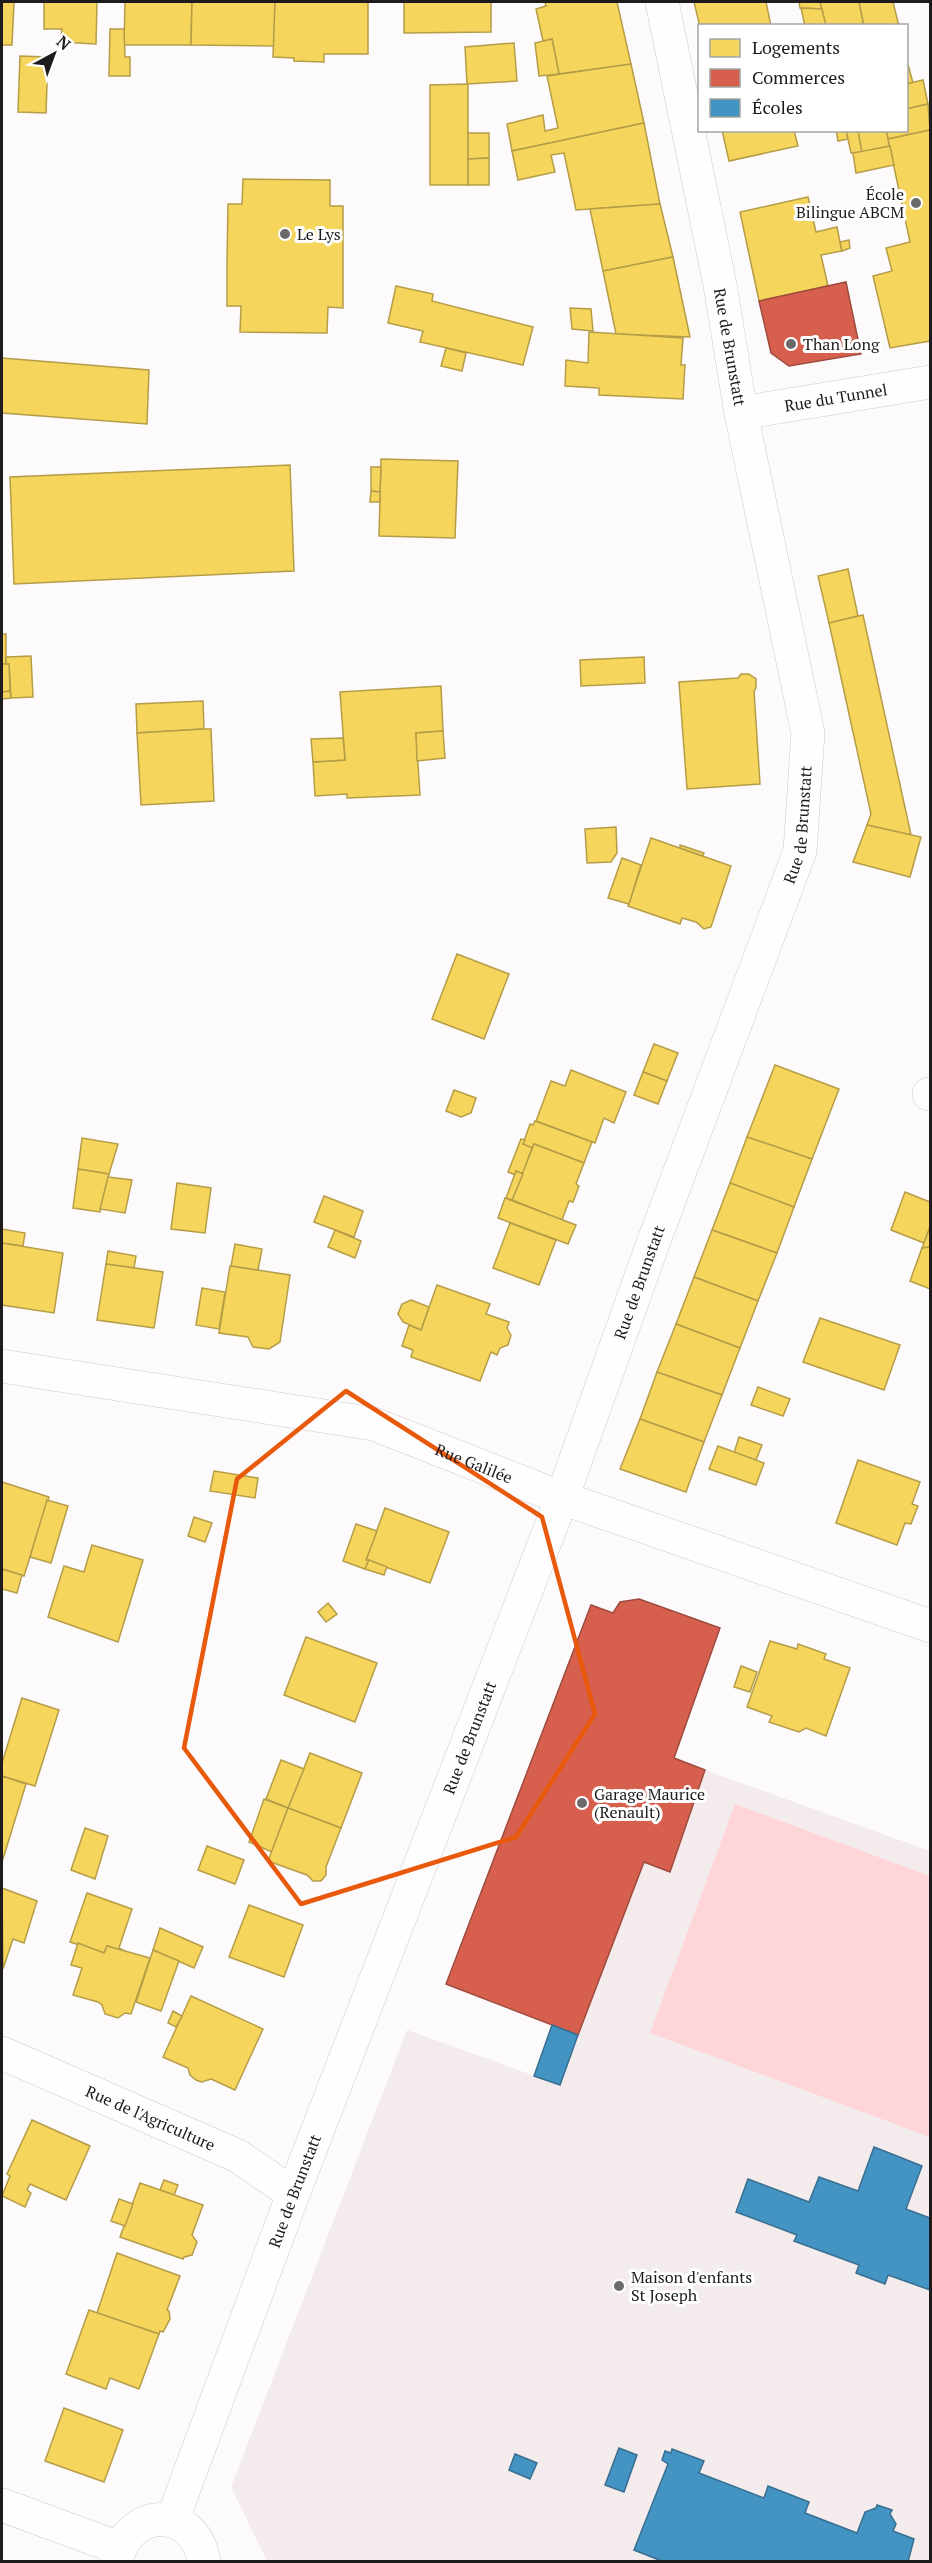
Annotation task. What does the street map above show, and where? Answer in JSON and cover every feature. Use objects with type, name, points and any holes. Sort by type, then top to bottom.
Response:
[{"type":"street","name":"Rue de Brunstatt","points":[[172,2521],[293,2194],[562,1498],[652,1246],[800,851],[808,733],[741,413],[720,285],[662,2]]},
{"type":"street","name":"Rue du Tunnel","points":[[741,413],[930,382]]},
{"type":"street","name":"Rue Galilée","points":[[2,1366],[374,1424],[562,1498],[930,1626]]},
{"type":"street","name":"Rue de l'Agriculture","points":[[2,2053],[238,2156],[293,2194]]},
{"type":"street","points":[[2,2505],[118,2555],[125,2537],[134,2528],[146,2522],[172,2521],[185,2527],[196,2537],[204,2562]]},
{"type":"highlighted area","points":[[346,1391],[542,1517],[595,1714],[516,1837],[301,1904],[184,1748],[237,1479]]},
{"type":"shaded area","name":"Maison d'enfants St Joseph","points":[[705,1770],[930,1851],[930,2561],[267,2561],[231,2487],[407,2030],[560,2085],[644,1862],[670,1871]]},
{"type":"shaded area","points":[[735,1804],[930,1876],[930,2137],[650,2033]]},
{"type":"building: Logements","points":[[2,2],[14,2],[12,45],[2,45]]},
{"type":"building: Logements","points":[[44,2],[97,2],[96,44],[60,42],[62,29],[44,29]]},
{"type":"building: Logements","points":[[125,2],[192,2],[191,45],[124,45]]},
{"type":"building: Logements","points":[[192,2],[275,2],[274,46],[191,45]]},
{"type":"building: Logements","points":[[275,2],[368,2],[368,54],[324,54],[324,62],[294,61],[294,58],[273,57]]},
{"type":"building: Logements","points":[[404,2],[491,2],[491,32],[404,33]]},
{"type":"building: Logements","points":[[545,2],[617,2],[631,64],[559,74],[552,39],[543,41],[536,9],[546,6]]},
{"type":"building: Logements","points":[[694,2],[766,2],[771,24],[699,24]]},
{"type":"building: Logements","points":[[799,2],[820,2],[822,9],[800,8]]},
{"type":"building: Logements","points":[[820,2],[859,2],[864,24],[826,24]]},
{"type":"building: Logements","points":[[859,2],[893,2],[898,24],[864,24]]},
{"type":"building: Logements","points":[[801,8],[822,9],[826,24],[805,24]]},
{"type":"building: Logements","points":[[110,29],[124,29],[125,57],[130,57],[130,76],[109,76]]},
{"type":"building: Logements","points":[[552,39],[559,74],[539,76],[535,43]]},
{"type":"building: Logements","points":[[514,43],[517,81],[467,84],[465,47]]},
{"type":"building: Logements","points":[[20,56],[48,57],[46,113],[18,112]]},
{"type":"building: Logements","points":[[631,64],[644,123],[512,151],[507,124],[543,115],[545,131],[558,128],[547,76]]},
{"type":"building: Logements","points":[[908,64],[913,83],[908,84]]},
{"type":"building: Logements","points":[[923,80],[928,104],[908,109],[908,84]]},
{"type":"building: Logements","points":[[468,84],[468,185],[430,185],[430,85]]},
{"type":"building: Logements","points":[[928,104],[930,130],[888,139],[886,132],[908,132],[908,109]]},
{"type":"building: Logements","points":[[644,123],[660,204],[576,210],[564,153],[551,155],[555,172],[518,180],[512,151]]},
{"type":"building: Logements","name":"École Bilingue ABCM","points":[[930,130],[930,341],[890,348],[873,276],[892,271],[886,248],[910,242],[888,139]]},
{"type":"building: Logements","points":[[722,132],[794,132],[798,146],[729,161]]},
{"type":"building: Logements","points":[[836,132],[846,132],[848,139],[838,141]]},
{"type":"building: Logements","points":[[846,132],[858,132],[862,152],[851,153]]},
{"type":"building: Logements","points":[[858,132],[886,132],[890,146],[862,152]]},
{"type":"building: Logements","points":[[468,133],[489,133],[489,158],[468,159]]},
{"type":"building: Logements","points":[[890,146],[894,165],[856,173],[853,153]]},
{"type":"building: Logements","points":[[489,158],[489,185],[468,185],[468,159]]},
{"type":"building: Logements","name":"Le Lys","points":[[243,179],[330,180],[330,206],[343,206],[343,308],[328,307],[327,333],[240,332],[241,306],[227,306],[228,204],[242,204]]},
{"type":"building: Logements","points":[[808,197],[816,232],[837,227],[842,251],[821,255],[828,286],[759,301],[740,212]]},
{"type":"building: Logements","points":[[660,204],[673,257],[603,271],[590,209]]},
{"type":"building: Logements","points":[[849,240],[850,248],[842,251],[840,242]]},
{"type":"building: Logements","points":[[673,257],[690,337],[616,334],[603,271]]},
{"type":"building: Logements","points":[[396,286],[433,294],[432,301],[533,327],[523,365],[420,342],[423,331],[388,323]]},
{"type":"building: Logements","points":[[570,308],[591,309],[593,331],[572,329]]},
{"type":"building: Logements","points":[[589,332],[683,338],[681,365],[685,365],[683,399],[599,395],[599,388],[565,386],[566,360],[588,363]]},
{"type":"building: Logements","points":[[446,348],[466,353],[462,371],[441,366]]},
{"type":"building: Logements","points":[[2,358],[149,370],[147,424],[2,413]]},
{"type":"building: Logements","points":[[381,459],[458,461],[455,538],[379,536]]},
{"type":"building: Logements","points":[[290,465],[294,571],[14,584],[10,477]]},
{"type":"building: Logements","points":[[371,467],[381,467],[380,492],[371,491]]},
{"type":"building: Logements","points":[[371,491],[380,492],[380,502],[370,502]]},
{"type":"building: Logements","points":[[848,569],[858,616],[829,623],[818,576]]},
{"type":"building: Logements","points":[[863,615],[911,835],[867,825],[871,814],[829,623]]},
{"type":"building: Logements","points":[[2,634],[6,634],[6,664],[2,664]]},
{"type":"building: Logements","points":[[31,656],[33,697],[11,698],[9,664],[6,664],[6,657]]},
{"type":"building: Logements","points":[[644,657],[645,683],[581,686],[580,660]]},
{"type":"building: Logements","points":[[2,664],[9,664],[10,691],[2,692]]},
{"type":"building: Logements","points":[[741,674],[749,674],[756,679],[754,691],[760,784],[687,789],[679,682],[738,678]]},
{"type":"building: Logements","points":[[441,686],[443,731],[416,733],[420,795],[347,798],[347,794],[315,796],[313,762],[345,760],[340,692]]},
{"type":"building: Logements","points":[[10,691],[11,698],[2,699],[2,692]]},
{"type":"building: Logements","points":[[203,701],[204,729],[137,733],[136,704]]},
{"type":"building: Logements","points":[[211,729],[214,801],[141,805],[137,733]]},
{"type":"building: Logements","points":[[443,731],[445,758],[417,761],[416,733]]},
{"type":"building: Logements","points":[[343,738],[345,760],[313,762],[311,739]]},
{"type":"building: Logements","points":[[867,825],[921,837],[910,877],[853,862]]},
{"type":"building: Logements","points":[[616,827],[617,853],[611,862],[587,863],[585,829]]},
{"type":"building: Logements","points":[[651,838],[731,866],[711,927],[704,929],[696,922],[682,918],[680,924],[628,906]]},
{"type":"building: Logements","points":[[680,845],[704,853],[703,856],[680,848]]},
{"type":"building: Logements","points":[[622,858],[641,865],[629,904],[608,898]]},
{"type":"building: Logements","points":[[457,954],[509,974],[484,1039],[432,1019]]},
{"type":"building: Logements","points":[[654,1044],[678,1053],[667,1081],[643,1072]]},
{"type":"building: Logements","points":[[775,1065],[839,1089],[812,1159],[747,1137]]},
{"type":"building: Logements","points":[[571,1070],[626,1092],[614,1123],[604,1118],[595,1143],[536,1121],[551,1081],[565,1086]]},
{"type":"building: Logements","points":[[643,1072],[667,1081],[658,1104],[634,1095]]},
{"type":"building: Logements","points":[[454,1090],[476,1098],[471,1113],[461,1117],[446,1111]]},
{"type":"building: Logements","points":[[535,1121],[592,1142],[584,1163],[534,1144],[532,1148],[523,1144],[530,1124],[533,1125]]},
{"type":"building: Logements","points":[[747,1137],[812,1159],[794,1207],[730,1183]]},
{"type":"building: Logements","points":[[82,1138],[118,1144],[109,1174],[78,1169]]},
{"type":"building: Logements","points":[[521,1139],[525,1140],[523,1144],[532,1148],[523,1174],[516,1171],[515,1175],[508,1172]]},
{"type":"building: Logements","points":[[534,1144],[584,1163],[576,1184],[579,1186],[573,1202],[569,1201],[562,1220],[512,1200]]},
{"type":"building: Logements","points":[[78,1169],[109,1174],[100,1212],[73,1208]]},
{"type":"building: Logements","points":[[516,1171],[523,1174],[512,1200],[506,1198]]},
{"type":"building: Logements","points":[[108,1177],[132,1180],[125,1213],[100,1209]]},
{"type":"building: Logements","points":[[177,1183],[211,1188],[205,1233],[171,1229]]},
{"type":"building: Logements","points":[[730,1183],[794,1207],[777,1253],[712,1230]]},
{"type":"building: Logements","points":[[905,1192],[930,1202],[930,1227],[924,1243],[891,1230]]},
{"type":"building: Logements","points":[[324,1196],[363,1211],[354,1237],[314,1222]]},
{"type":"building: Logements","points":[[505,1198],[576,1225],[568,1244],[498,1218]]},
{"type":"building: Logements","points":[[510,1223],[556,1240],[539,1285],[493,1268]]},
{"type":"building: Logements","points":[[930,1227],[930,1247],[922,1248],[924,1243]]},
{"type":"building: Logements","points":[[2,1229],[25,1233],[23,1246],[2,1243]]},
{"type":"building: Logements","points":[[335,1230],[361,1241],[355,1258],[328,1247]]},
{"type":"building: Logements","points":[[712,1230],[777,1253],[758,1301],[694,1277]]},
{"type":"building: Logements","points":[[2,1243],[63,1253],[54,1313],[2,1305]]},
{"type":"building: Logements","points":[[235,1244],[262,1249],[258,1270],[231,1266]]},
{"type":"building: Logements","points":[[930,1247],[930,1289],[910,1281],[922,1248]]},
{"type":"building: Logements","points":[[108,1251],[136,1256],[134,1268],[106,1264]]},
{"type":"building: Logements","points":[[106,1264],[163,1272],[154,1328],[97,1320]]},
{"type":"building: Logements","points":[[230,1266],[290,1275],[280,1342],[269,1349],[253,1347],[248,1337],[219,1333]]},
{"type":"building: Logements","points":[[694,1277],[758,1301],[740,1348],[676,1324]]},
{"type":"building: Logements","points":[[437,1285],[490,1304],[486,1314],[509,1322],[507,1328],[511,1335],[508,1345],[500,1348],[497,1355],[491,1352],[480,1381],[411,1357],[413,1350],[402,1346],[409,1325],[421,1330]]},
{"type":"building: Logements","points":[[202,1288],[225,1292],[219,1329],[196,1325]]},
{"type":"building: Logements","points":[[411,1300],[429,1307],[421,1330],[403,1322],[398,1314],[402,1304]]},
{"type":"building: Logements","points":[[820,1318],[900,1345],[884,1390],[803,1362]]},
{"type":"building: Logements","points":[[676,1324],[740,1348],[722,1395],[657,1372]]},
{"type":"building: Logements","points":[[657,1372],[722,1395],[704,1442],[640,1419]]},
{"type":"building: Logements","points":[[758,1387],[790,1399],[783,1416],[751,1405]]},
{"type":"building: Logements","points":[[640,1419],[704,1442],[686,1492],[620,1469]]},
{"type":"building: Logements","points":[[739,1437],[762,1445],[756,1460],[734,1453]]},
{"type":"building: Logements","points":[[718,1446],[764,1463],[756,1485],[709,1469]]},
{"type":"building: Logements","points":[[858,1460],[920,1482],[912,1504],[918,1506],[911,1524],[905,1523],[897,1545],[836,1523]]},
{"type":"building: Logements","points":[[214,1471],[258,1478],[255,1498],[210,1491]]},
{"type":"building: Logements","points":[[2,1482],[49,1497],[24,1576],[2,1569]]},
{"type":"building: Logements","points":[[47,1500],[68,1506],[51,1563],[30,1557]]},
{"type":"building: Logements","points":[[385,1508],[449,1532],[430,1583],[366,1560]]},
{"type":"building: Logements","points":[[194,1517],[212,1523],[205,1542],[188,1536]]},
{"type":"building: Logements","points":[[356,1524],[377,1531],[365,1569],[343,1561]]},
{"type":"building: Logements","points":[[92,1545],[143,1560],[118,1642],[48,1617],[64,1566],[84,1572]]},
{"type":"building: Logements","points":[[369,1560],[387,1567],[384,1575],[365,1569]]},
{"type":"building: Logements","points":[[2,1569],[22,1575],[17,1593],[2,1589]]},
{"type":"building: Logements","points":[[328,1603],[337,1614],[326,1622],[318,1612]]},
{"type":"building: Logements","points":[[306,1637],[377,1663],[355,1722],[284,1695]]},
{"type":"building: Logements","points":[[770,1641],[797,1649],[798,1644],[826,1654],[824,1659],[850,1668],[826,1736],[806,1728],[799,1732],[769,1722],[772,1716],[747,1707]]},
{"type":"building: Logements","points":[[741,1666],[757,1672],[750,1692],[734,1687]]},
{"type":"building: Logements","points":[[22,1698],[59,1710],[35,1786],[2,1776],[2,1763]]},
{"type":"building: Logements","points":[[310,1753],[362,1773],[341,1828],[288,1808]]},
{"type":"building: Logements","points":[[281,1760],[304,1769],[288,1808],[266,1799]]},
{"type":"building: Logements","points":[[2,1776],[26,1784],[3,1859],[2,1858]]},
{"type":"building: Logements","points":[[264,1799],[288,1808],[272,1852],[249,1842]]},
{"type":"building: Logements","points":[[288,1808],[341,1828],[326,1867],[326,1875],[321,1881],[313,1881],[307,1875],[268,1861]]},
{"type":"building: Logements","points":[[85,1828],[108,1836],[95,1879],[71,1870]]},
{"type":"building: Logements","points":[[207,1846],[244,1860],[235,1884],[198,1870]]},
{"type":"building: Logements","points":[[2,1888],[37,1901],[24,1943],[13,1939],[3,1969]]},
{"type":"building: Logements","points":[[87,1893],[132,1909],[119,1948],[130,1954],[107,1946],[104,1953],[70,1942]]},
{"type":"building: Logements","points":[[249,1905],[303,1925],[284,1977],[229,1957]]},
{"type":"building: Logements","points":[[160,1928],[203,1947],[194,1968],[153,1950]]},
{"type":"building: Logements","points":[[78,1943],[104,1953],[107,1946],[150,1958],[131,2014],[125,2013],[118,2018],[105,2014],[102,2005],[98,2002],[73,1995],[82,1968],[71,1965]]},
{"type":"building: Logements","points":[[153,1950],[179,1961],[161,2011],[136,2002]]},
{"type":"building: Logements","points":[[191,1996],[263,2029],[235,2090],[211,2079],[202,2082],[196,2080],[190,2075],[188,2068],[163,2057]]},
{"type":"building: Logements","points":[[173,2011],[182,2016],[176,2027],[168,2023]]},
{"type":"building: Logements","points":[[32,2120],[90,2146],[66,2200],[30,2184],[27,2190],[31,2193],[25,2207],[2,2196],[10,2176],[7,2174]]},
{"type":"building: Logements","points":[[164,2180],[178,2185],[174,2195],[160,2190]]},
{"type":"building: Logements","points":[[140,2183],[203,2205],[192,2235],[197,2242],[192,2255],[183,2259],[120,2237]]},
{"type":"building: Logements","points":[[119,2199],[133,2204],[125,2226],[111,2221]]},
{"type":"building: Logements","points":[[117,2253],[180,2276],[167,2310],[170,2319],[163,2332],[160,2331],[159,2334],[97,2313]]},
{"type":"building: Logements","points":[[89,2310],[159,2334],[139,2389],[110,2378],[106,2389],[66,2374]]},
{"type":"building: Logements","points":[[64,2408],[123,2430],[104,2482],[45,2461]]},
{"type":"building: Commerces","points":[[846,282],[861,354],[789,366],[771,353],[759,301]]},
{"type":"building: Commerces","points":[[639,1599],[720,1628],[674,1758],[705,1770],[670,1872],[644,1862],[578,2035],[446,1984],[591,1605],[613,1613],[620,1602]]},
{"type":"building: Écoles","points":[[552,2025],[578,2035],[560,2085],[534,2076]]},
{"type":"building: Écoles","points":[[874,2147],[922,2166],[906,2209],[930,2218],[930,2290],[888,2275],[885,2284],[856,2273],[859,2265],[794,2241],[797,2235],[736,2212],[748,2179],[809,2202],[819,2177],[858,2191]]},
{"type":"building: Écoles","points":[[619,2448],[637,2455],[624,2492],[605,2485]]},
{"type":"building: Écoles","points":[[672,2449],[704,2461],[699,2473],[764,2498],[768,2486],[809,2502],[805,2513],[857,2533],[865,2512],[876,2508],[877,2505],[892,2510],[890,2514],[896,2524],[893,2531],[914,2539],[908,2562],[664,2562],[634,2550],[668,2464],[662,2460],[665,2451],[671,2453]]},
{"type":"building: Écoles","points":[[515,2454],[537,2463],[530,2479],[509,2470]]},
{"type":"place","name":"École Bilingue ABCM","points":[[916,203]]},
{"type":"place","name":"Le Lys","points":[[285,234]]},
{"type":"place","name":"Than Long","points":[[791,344]]},
{"type":"place","name":"Garage Maurice (Renault)","points":[[582,1803]]},
{"type":"place","name":"Maison d'enfants St Joseph","points":[[619,2286]]}]
